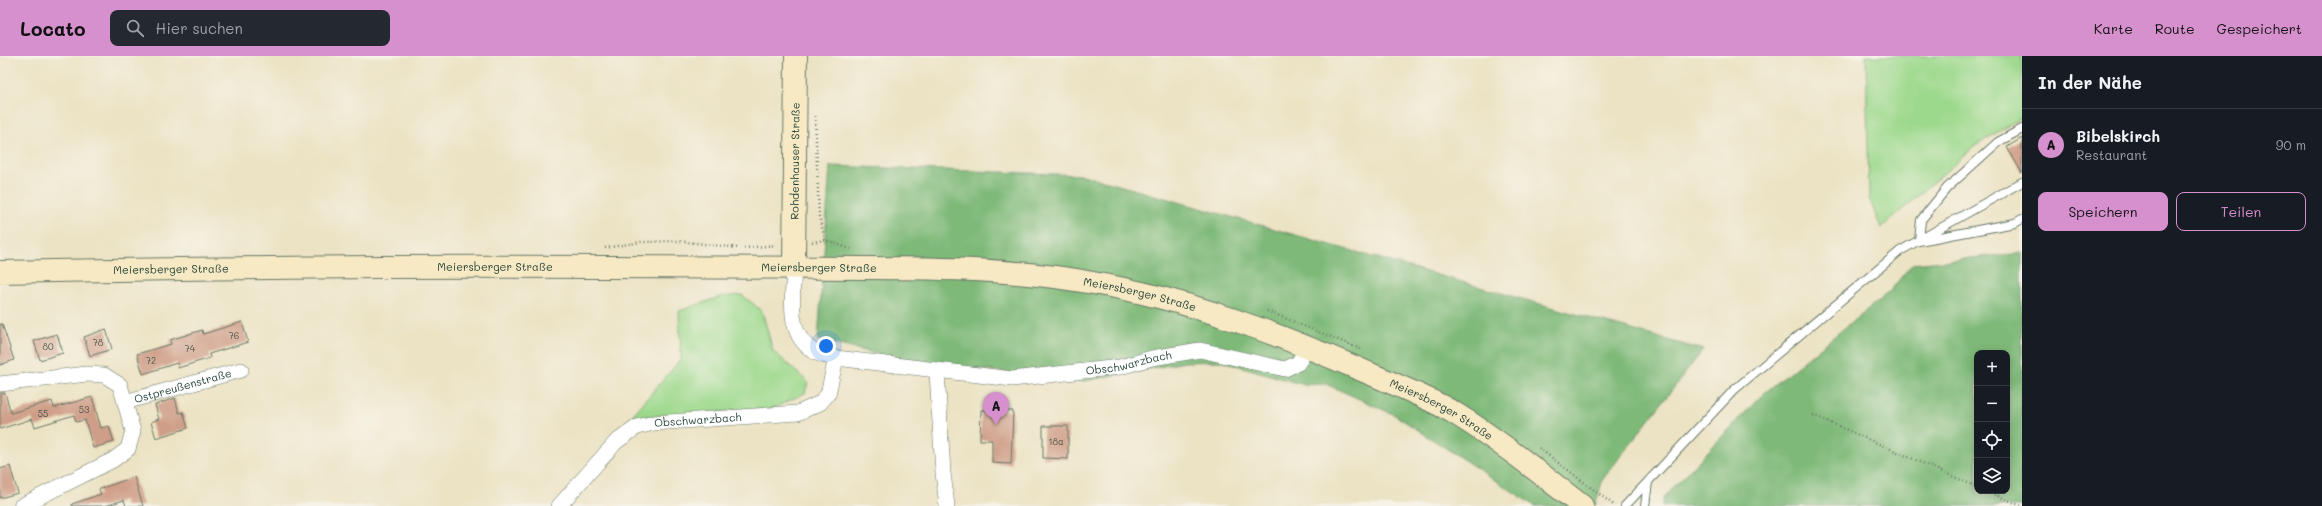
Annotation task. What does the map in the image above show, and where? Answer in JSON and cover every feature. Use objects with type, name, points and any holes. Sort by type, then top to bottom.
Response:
[{"type":"main road","name":"Rohdenhauser Straße","points":[[794,267],[796,56]]},
{"type":"main road","name":"Meiersberger Straße","points":[[0,272],[388,266],[794,267],[993,271],[1091,282],[1143,292],[1255,327],[1308,347],[1453,413],[1525,461],[1582,506]]},
{"type":"street","name":"Obschwarzbach","points":[[794,267],[793,320],[797,334],[803,343],[816,353],[836,358],[937,372],[1012,379],[1120,367],[1152,358],[1200,350],[1285,369],[1298,363],[1308,347]]},
{"type":"street","name":"Obschwarzbach","points":[[559,506],[616,442],[637,427],[654,423],[798,413],[820,403],[828,394],[836,358]]},
{"type":"street","name":"Ostpreußenstraße","points":[[125,402],[241,370]]},
{"type":"street","points":[[937,372],[943,473],[947,506]]},
{"type":"street","name":"Ostpreußenstraße","points":[[0,384],[87,374],[104,375],[120,385],[132,431],[128,449],[113,460],[21,506]]},
{"type":"lane","points":[[1918,241],[1921,220],[1947,188],[1998,142],[2022,129]]},
{"type":"lane","points":[[1625,506],[1734,390],[1900,252],[2022,182]]},
{"type":"lane","points":[[1918,241],[2015,223],[2022,220]]},
{"type":"lane","points":[[1645,506],[1648,482]]},
{"type":"path","points":[[814,109],[819,216],[825,240]]},
{"type":"path","points":[[598,249],[641,242],[678,241],[739,248],[825,240],[838,246],[859,249]]},
{"type":"path","points":[[1262,310],[1297,322],[1369,352]]},
{"type":"path","points":[[1813,415],[1974,486]]},
{"type":"path","points":[[1536,446],[1616,506]]},
{"type":"path","points":[[1993,494],[2021,506]]},
{"type":"green space","points":[[1866,56],[2022,56],[2022,117],[1975,146],[1881,228],[1869,198]]},
{"type":"green space","points":[[830,166],[1083,175],[1703,350],[1603,479],[1595,506],[1535,506],[1395,415],[1326,384],[1304,385],[1222,361],[1185,362],[1084,381],[911,362],[818,340]]},
{"type":"green space","points":[[2022,253],[2022,506],[1662,506],[1664,497],[1762,395],[1890,291],[1912,264]]},
{"type":"green space","points":[[742,295],[762,311],[773,351],[808,382],[805,393],[772,409],[631,417],[681,359],[679,311],[720,297]]},
{"type":"building","points":[[2022,138],[2022,173],[2007,147]]},
{"type":"building","points":[[242,322],[248,342],[209,354],[210,358],[178,368],[177,363],[143,374],[137,354],[171,344],[170,340],[202,330],[203,334]]},
{"type":"building","points":[[0,324],[2,324],[14,360],[0,365]]},
{"type":"building","points":[[106,329],[112,349],[90,356],[84,337]]},
{"type":"building","points":[[57,334],[63,353],[40,360],[34,341]]},
{"type":"building","points":[[0,393],[5,393],[11,413],[52,401],[54,408],[92,397],[101,428],[109,426],[114,442],[93,448],[85,420],[76,422],[74,415],[35,427],[32,419],[0,429]]},
{"type":"building","points":[[175,398],[179,413],[183,412],[188,428],[156,438],[151,422],[159,419],[155,405]]},
{"type":"building","points":[[981,410],[1013,411],[1011,464],[992,463],[992,440],[980,440]]},
{"type":"building","points":[[1043,426],[1068,426],[1068,459],[1043,458]]},
{"type":"building","points":[[10,466],[18,493],[0,498],[0,469]]},
{"type":"building","points":[[134,477],[143,506],[126,506],[124,500],[105,506],[72,506],[72,504],[101,494],[99,489]]},
{"type":"place","name":"Bibelskirch","points":[[996,425]]}]
